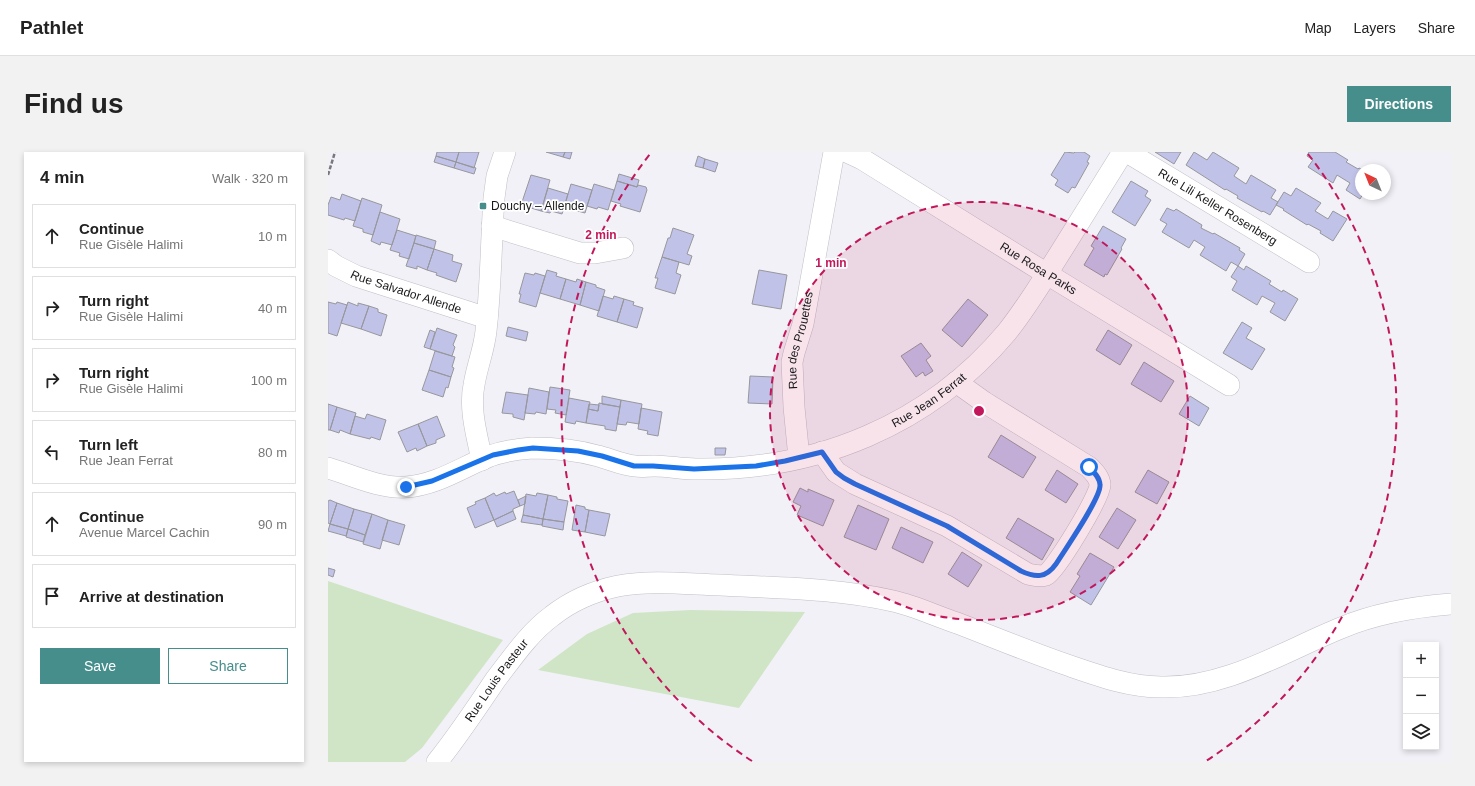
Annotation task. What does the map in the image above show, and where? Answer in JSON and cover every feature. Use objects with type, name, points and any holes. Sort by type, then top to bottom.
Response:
[{"type":"street","points":[[482,460],[472,399],[474,384],[483,350],[487,318],[495,188],[505,152]]},
{"type":"street","name":"Rue des Prouettes","points":[[798,458],[792,362],[803,324],[834,152]]},
{"type":"street","name":"Rue Rosa Parks","points":[[847,152],[862,159],[1230,385]]},
{"type":"street","name":"Rue Jean Ferrat","points":[[328,468],[378,483],[397,487],[406,487],[419,485],[441,478],[482,460],[505,452],[518,450],[549,449],[589,453],[634,466],[708,469],[756,466],[798,458],[855,442],[900,420],[934,399],[956,382],[987,354],[1022,312],[1123,152]]},
{"type":"street","name":"Rue Lili Keller Rosenberg","points":[[1127,152],[1309,262]]},
{"type":"street","points":[[492,226],[580,253],[595,253],[623,248]]},
{"type":"street","name":"Rue Salvador Allende","points":[[328,260],[336,266],[356,276],[487,318]]},
{"type":"street","points":[[822,452],[836,472],[855,484],[947,526],[1028,574],[1041,576],[1046,574],[1056,564],[1096,500],[1100,485],[1098,478],[1089,467],[984,402],[956,382]]},
{"type":"street","name":"Rue Louis Pasteur","points":[[437,762],[516,653],[543,623],[565,607],[593,593],[634,584],[665,583],[848,593],[896,602],[1044,657],[1100,676],[1136,685],[1164,688],[1182,687],[1225,678],[1341,628],[1372,617],[1422,607],[1451,604]]},
{"type":"path","points":[[328,175],[335,152]]},
{"type":"green space","points":[[328,581],[503,640],[422,748],[405,762],[328,762]]},
{"type":"green space","points":[[691,610],[805,612],[739,708],[538,670],[587,634],[633,613]]},
{"type":"building","points":[[437,152],[459,152],[456,162],[436,156]]},
{"type":"building","points":[[459,152],[479,152],[474,168],[456,162]]},
{"type":"building","points":[[546,152],[565,152],[563,157]]},
{"type":"building","points":[[565,152],[572,152],[570,159],[563,157]]},
{"type":"building","points":[[1065,152],[1084,152],[1090,156],[1087,162],[1089,163],[1075,188],[1072,187],[1068,193],[1055,185],[1058,180],[1051,175]]},
{"type":"building","points":[[1155,152],[1181,152],[1174,164]]},
{"type":"building","points":[[1194,152],[1207,160],[1213,152],[1239,168],[1234,176],[1246,184],[1251,175],[1276,190],[1271,198],[1278,202],[1270,215],[1237,198],[1238,196],[1226,189],[1225,190],[1186,165]]},
{"type":"building","points":[[1309,152],[1335,152],[1348,160],[1346,162],[1355,167],[1355,196],[1346,190],[1350,183],[1337,175],[1333,183],[1308,167],[1313,160],[1307,156]]},
{"type":"building","points":[[436,156],[456,162],[454,168],[434,162]]},
{"type":"building","points":[[698,156],[705,159],[703,168],[695,166]]},
{"type":"building","points":[[705,159],[718,163],[715,172],[703,168]]},
{"type":"building","points":[[456,162],[476,168],[474,174],[454,168]]},
{"type":"building","points":[[619,174],[639,180],[637,187],[617,181]]},
{"type":"building","points":[[531,175],[550,180],[541,211],[531,208],[531,205],[522,202]]},
{"type":"building","points":[[617,181],[637,187],[638,185],[646,187],[647,190],[640,212],[620,206],[621,204],[611,201]]},
{"type":"building","points":[[1131,181],[1148,191],[1145,196],[1151,200],[1135,226],[1112,212]]},
{"type":"building","points":[[571,184],[592,190],[585,213],[574,210],[575,207],[565,204]]},
{"type":"building","points":[[594,184],[614,190],[608,210],[587,206]]},
{"type":"building","points":[[548,188],[568,194],[562,214],[551,211],[550,213],[541,211]]},
{"type":"building","points":[[1296,188],[1321,203],[1315,211],[1328,219],[1333,211],[1347,219],[1333,241],[1320,233],[1321,231],[1308,224],[1307,225],[1276,205],[1284,192],[1291,196]]},
{"type":"building","points":[[342,194],[361,201],[355,221],[345,218],[344,220],[328,215],[328,205],[331,197],[340,200]]},
{"type":"building","points":[[362,198],[382,205],[373,235],[363,232],[363,229],[353,226]]},
{"type":"building","points":[[1167,208],[1174,211],[1176,209],[1202,225],[1201,228],[1213,234],[1214,233],[1240,248],[1239,250],[1245,254],[1238,266],[1231,262],[1226,271],[1200,255],[1205,247],[1194,240],[1189,248],[1162,232],[1167,224],[1160,220]]},
{"type":"building","points":[[380,212],[400,219],[392,245],[381,242],[380,245],[371,241]]},
{"type":"building","points":[[1103,226],[1126,239],[1107,275],[1105,274],[1104,277],[1084,265],[1094,248],[1091,246]]},
{"type":"building","points":[[673,228],[694,235],[687,254],[692,256],[689,265],[662,257]]},
{"type":"building","points":[[397,230],[416,236],[409,259],[399,256],[400,253],[390,250]]},
{"type":"building","points":[[416,235],[436,241],[434,249],[414,243]]},
{"type":"building","points":[[414,243],[434,249],[427,270],[417,266],[417,269],[406,266]]},
{"type":"building","points":[[434,249],[453,255],[452,261],[462,264],[456,282],[427,270]]},
{"type":"building","points":[[662,257],[679,262],[676,273],[681,275],[675,294],[655,288],[658,278],[655,278]]},
{"type":"building","points":[[1238,266],[1244,270],[1246,266],[1271,281],[1269,284],[1298,299],[1285,321],[1270,312],[1275,303],[1262,296],[1257,305],[1232,290],[1237,281],[1231,277]]},
{"type":"building","points":[[547,270],[557,273],[556,276],[566,279],[560,299],[540,293]]},
{"type":"building","points":[[759,270],[787,275],[781,309],[752,304]]},
{"type":"building","points":[[525,273],[534,275],[535,273],[545,276],[536,307],[519,302],[521,294],[519,294]]},
{"type":"building","points":[[566,279],[576,282],[577,279],[586,282],[580,305],[560,299]]},
{"type":"building","points":[[586,282],[605,290],[599,311],[580,305]]},
{"type":"building","points":[[603,296],[613,299],[614,296],[624,299],[617,322],[597,316]]},
{"type":"building","points":[[624,299],[634,302],[633,305],[643,308],[637,328],[617,322]]},
{"type":"building","points":[[968,299],[988,315],[962,347],[942,330]]},
{"type":"building","points":[[328,302],[336,304],[337,302],[347,305],[337,336],[328,333]]},
{"type":"building","points":[[348,302],[358,306],[358,303],[369,306],[361,329],[341,323]]},
{"type":"building","points":[[369,306],[378,309],[378,312],[387,315],[381,336],[361,329]]},
{"type":"building","points":[[1242,322],[1252,328],[1246,338],[1265,349],[1252,370],[1223,353]]},
{"type":"building","points":[[508,327],[528,332],[526,341],[506,336]]},
{"type":"building","points":[[437,328],[457,335],[453,345],[455,347],[452,356],[430,349]]},
{"type":"building","points":[[430,330],[435,332],[430,349],[424,347]]},
{"type":"building","points":[[1108,330],[1132,345],[1120,365],[1096,350]]},
{"type":"building","points":[[921,343],[931,356],[926,360],[933,371],[925,376],[923,372],[916,377],[901,356]]},
{"type":"building","points":[[435,351],[455,357],[451,377],[429,370]]},
{"type":"building","points":[[1144,362],[1174,381],[1161,402],[1131,384]]},
{"type":"building","points":[[429,370],[451,377],[448,388],[446,387],[443,397],[422,390]]},
{"type":"building","points":[[750,376],[773,377],[772,404],[748,403]]},
{"type":"building","points":[[550,387],[570,390],[566,415],[555,413],[556,410],[547,409]]},
{"type":"building","points":[[529,388],[549,392],[546,414],[536,412],[535,414],[525,413]]},
{"type":"building","points":[[506,392],[528,395],[524,420],[513,417],[513,414],[502,413]]},
{"type":"building","points":[[602,396],[621,400],[620,407],[602,404]]},
{"type":"building","points":[[1190,396],[1209,408],[1199,426],[1179,414]]},
{"type":"building","points":[[569,398],[590,402],[586,423],[576,421],[575,424],[565,422]]},
{"type":"building","points":[[621,400],[642,404],[639,424],[627,422],[626,425],[617,424]]},
{"type":"building","points":[[599,403],[620,407],[616,431],[605,429],[605,426],[586,423],[588,409],[598,411]]},
{"type":"building","points":[[328,404],[337,407],[330,430],[328,430]]},
{"type":"building","points":[[589,404],[599,405],[598,411],[588,409]]},
{"type":"building","points":[[337,407],[356,413],[350,434],[340,430],[339,433],[330,430]]},
{"type":"building","points":[[641,408],[662,412],[658,436],[647,434],[648,431],[638,429]]},
{"type":"building","points":[[367,414],[386,420],[380,440],[350,434],[355,416],[365,419]]},
{"type":"building","points":[[437,416],[445,436],[436,440],[436,443],[427,446],[418,424]]},
{"type":"building","points":[[418,424],[427,446],[417,451],[416,448],[407,452],[398,432]]},
{"type":"building","points":[[1001,435],[1036,457],[1023,478],[988,457]]},
{"type":"building","points":[[715,448],[726,448],[725,455],[715,455]]},
{"type":"building","points":[[1057,470],[1078,484],[1066,503],[1045,490]]},
{"type":"building","points":[[1148,470],[1169,482],[1157,504],[1135,492]]},
{"type":"building","points":[[800,488],[808,492],[808,489],[834,500],[823,526],[797,515],[801,506],[793,502]]},
{"type":"building","points":[[514,491],[520,506],[494,520],[485,498],[494,493],[496,496],[505,492],[506,494]]},
{"type":"building","points":[[537,493],[548,495],[543,519],[523,515],[526,494],[536,496]]},
{"type":"building","points":[[548,495],[557,497],[557,499],[568,501],[564,522],[543,519]]},
{"type":"building","points":[[526,496],[525,504],[520,506],[518,500]]},
{"type":"building","points":[[485,498],[494,520],[475,528],[467,508],[476,504],[475,502]]},
{"type":"building","points":[[330,500],[337,503],[330,524],[328,523],[328,501]]},
{"type":"building","points":[[337,503],[354,509],[348,529],[330,524]]},
{"type":"building","points":[[576,505],[585,507],[585,509],[589,510],[585,532],[572,530]]},
{"type":"building","points":[[858,505],[889,519],[876,550],[844,537]]},
{"type":"building","points":[[1117,508],[1136,520],[1118,549],[1099,537]]},
{"type":"building","points":[[354,509],[372,514],[365,535],[348,529]]},
{"type":"building","points":[[589,510],[610,514],[605,536],[585,532]]},
{"type":"building","points":[[513,511],[516,519],[497,527],[494,520]]},
{"type":"building","points":[[372,514],[388,520],[380,549],[363,544]]},
{"type":"building","points":[[523,515],[543,519],[542,525],[521,522]]},
{"type":"building","points":[[1018,518],[1054,539],[1042,560],[1006,538]]},
{"type":"building","points":[[543,519],[564,522],[563,530],[542,526]]},
{"type":"building","points":[[388,520],[405,525],[399,545],[382,540]]},
{"type":"building","points":[[330,524],[348,529],[346,536],[328,531]]},
{"type":"building","points":[[901,527],[933,542],[923,563],[892,548]]},
{"type":"building","points":[[348,529],[365,535],[363,542],[346,537]]},
{"type":"building","points":[[962,552],[982,565],[968,587],[948,574]]},
{"type":"building","points":[[1090,553],[1114,567],[1091,605],[1070,592],[1080,576],[1077,574]]},
{"type":"building","points":[[328,568],[335,570],[333,577],[328,575]]},
{"type":"place","name":"Douchy – Allende","points":[[483,206]]},
{"type":"route","points":[[406,487],[419,485],[441,478],[493,455],[533,448],[578,451],[602,456],[634,466],[663,466],[683,469],[741,468],[785,461],[822,452],[830,465],[844,478],[938,521],[1021,571],[1034,576],[1041,576],[1051,571],[1096,500],[1100,485],[1095,472],[1089,467]]}]
